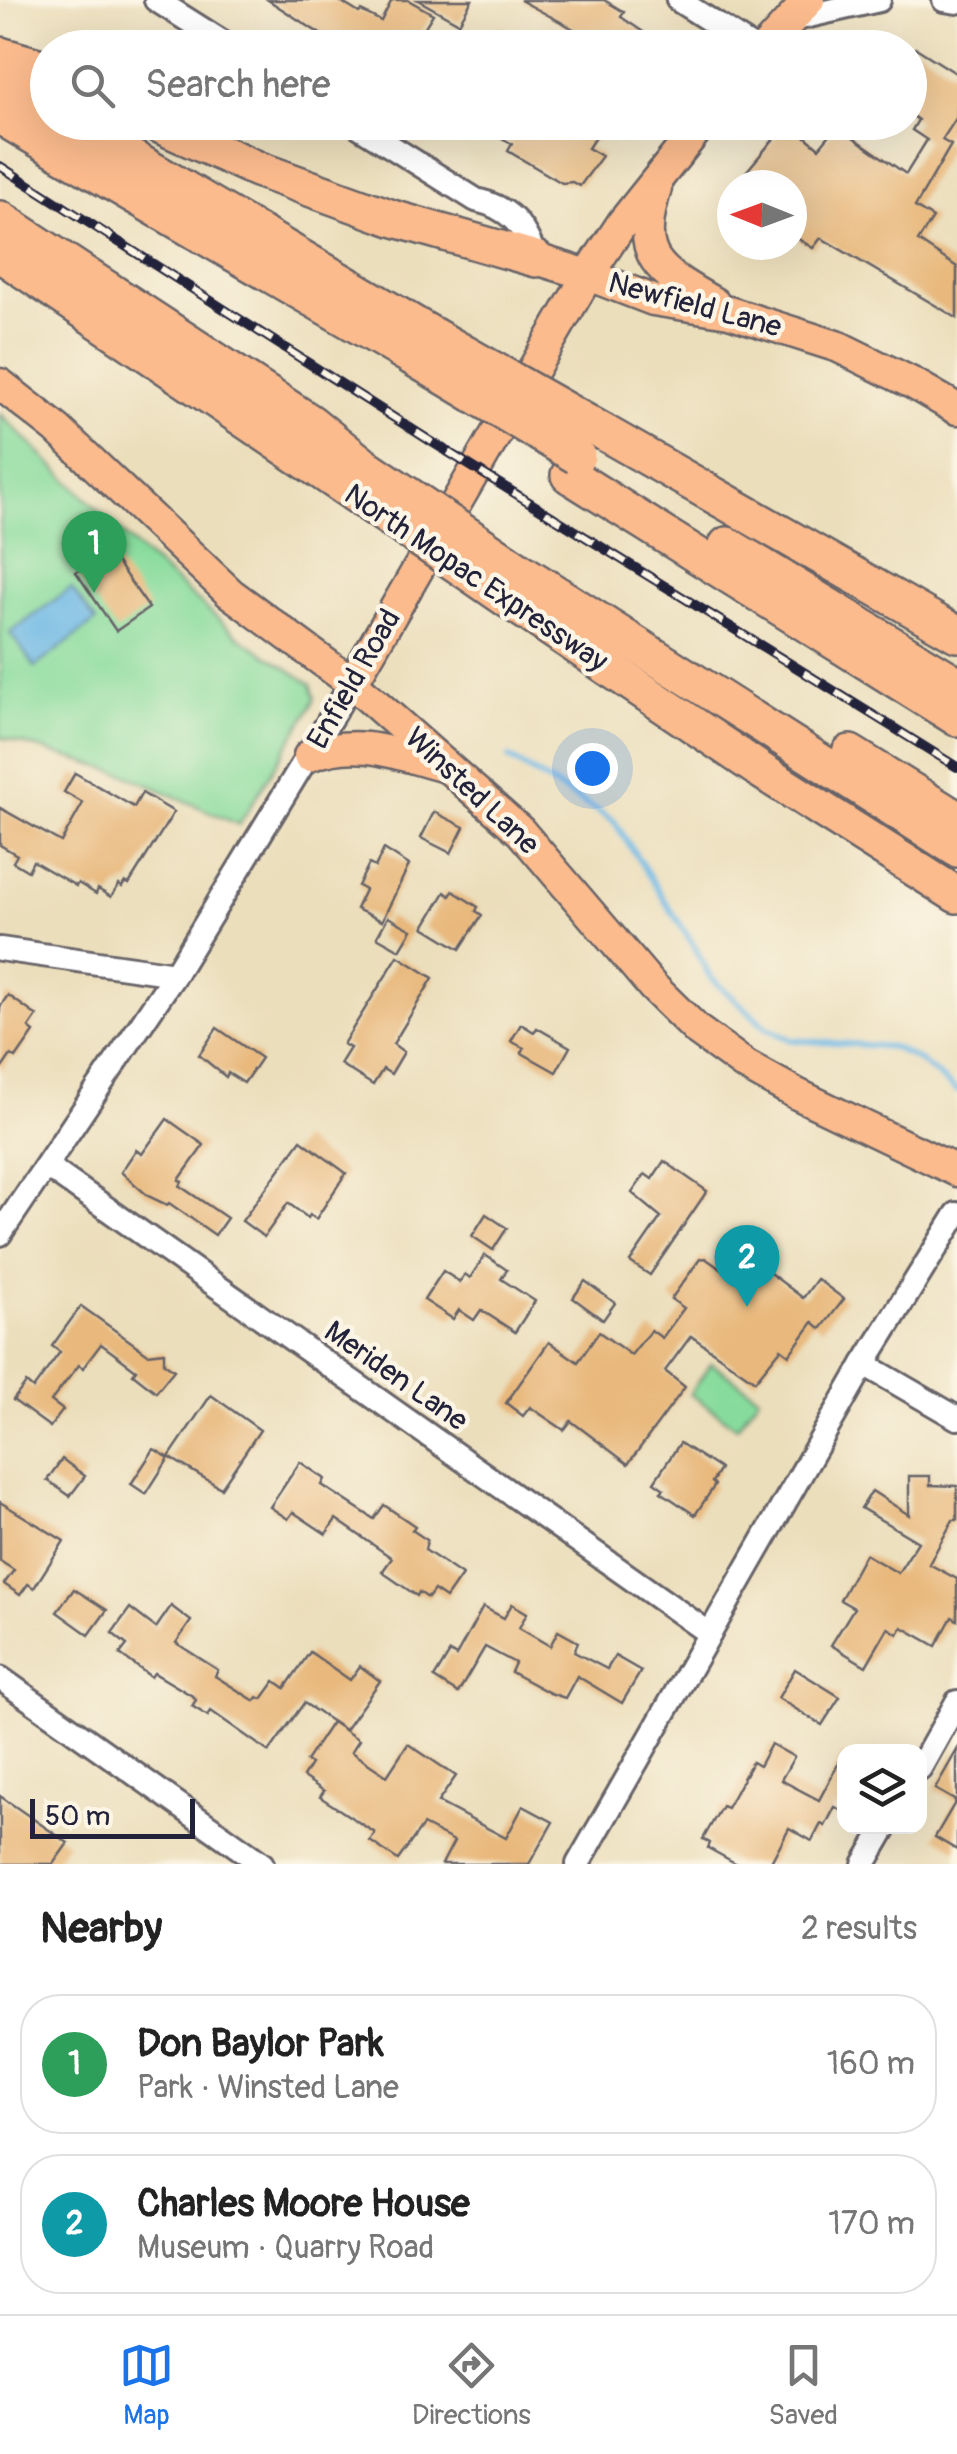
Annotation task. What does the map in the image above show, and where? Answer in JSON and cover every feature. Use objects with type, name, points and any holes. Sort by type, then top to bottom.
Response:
[{"type":"highway","points":[[0,55],[30,64]]},
{"type":"highway","points":[[0,80],[30,98]]},
{"type":"highway","points":[[0,116],[30,134]]},
{"type":"highway","points":[[40,140],[159,212],[417,355],[605,433],[951,629]]},
{"type":"highway","points":[[98,140],[573,465],[957,718]]},
{"type":"highway","points":[[193,140],[258,169],[392,218],[536,260]]},
{"type":"highway","points":[[0,218],[311,423],[361,469],[521,575],[957,850]]},
{"type":"highway","name":"North Mopac Expressway","points":[[0,254],[361,469],[521,575],[762,772],[957,894]]},
{"type":"highway","points":[[573,465],[957,684]]},
{"type":"highway","points":[[521,575],[957,819]]},
{"type":"main road","points":[[782,30],[800,10]]},
{"type":"main road","name":"Enfield Road","points":[[352,683],[588,275],[688,140]]},
{"type":"main road","points":[[660,175],[646,222],[648,248],[660,267],[682,285],[729,312]]},
{"type":"main road","name":"Newfield Lane","points":[[536,260],[653,300],[729,312],[838,347],[957,408]]},
{"type":"main road","name":"Winsted Lane","points":[[0,384],[57,430],[230,593],[352,683],[520,831],[653,987],[698,1031],[745,1065],[797,1094],[957,1171]]},
{"type":"main road","points":[[309,756],[335,746],[361,746],[448,768]]},
{"type":"street","points":[[156,0],[204,30]]},
{"type":"street","points":[[678,0],[726,30]]},
{"type":"street","points":[[800,10],[879,0]]},
{"type":"street","points":[[944,0],[957,2]]},
{"type":"street","points":[[381,140],[476,200],[497,205],[519,221],[536,260]]},
{"type":"street","name":"Enfield Road","points":[[0,1234],[176,974],[352,683]]},
{"type":"street","points":[[0,950],[176,974]]},
{"type":"street","name":"Meriden Lane","points":[[48,1167],[710,1634]]},
{"type":"street","points":[[578,1864],[864,1364],[957,1214]]},
{"type":"street","points":[[864,1364],[957,1418]]},
{"type":"street","points":[[0,1678],[262,1864]]},
{"type":"street","points":[[927,1756],[957,1702]]},
{"type":"street","points":[[867,1863],[882,1834]]},
{"type":"green space","points":[[0,414],[139,550],[239,637],[311,684],[315,698],[310,709],[239,825],[127,775],[0,737]]},
{"type":"green space","points":[[711,1363],[759,1396],[737,1427],[690,1394]]},
{"type":"water","points":[[71,588],[96,621],[35,667],[10,633]]},
{"type":"building","points":[[268,0],[338,0],[381,21],[392,0],[408,0],[433,14],[423,30],[314,30]]},
{"type":"building","points":[[418,0],[472,0],[459,23]]},
{"type":"building","points":[[520,0],[604,0],[624,12],[621,17],[640,30],[576,30]]},
{"type":"building","points":[[927,55],[957,74],[957,117],[942,140],[951,145],[915,207],[933,218],[918,241],[957,267],[957,318],[821,238],[813,248],[807,244],[807,170],[748,170],[773,140],[809,140],[819,148],[826,140],[857,140],[906,174],[927,140]]},
{"type":"building","points":[[505,140],[593,140],[588,148],[602,156],[580,186],[562,183],[508,151],[512,144]]},
{"type":"building","points":[[108,550],[149,608],[116,631],[76,572]]},
{"type":"building","points":[[75,773],[134,807],[142,793],[174,812],[129,884],[119,885],[111,897],[98,889],[96,894],[78,883],[76,886],[33,861],[28,871],[13,862],[17,855],[0,845],[0,808],[61,842],[83,803],[64,792]]},
{"type":"building","points":[[434,812],[464,827],[451,853],[421,838]]},
{"type":"building","points":[[384,849],[409,865],[382,921],[356,909],[365,890],[358,886],[369,864],[375,867]]},
{"type":"building","points":[[453,891],[478,907],[476,911],[482,915],[460,949],[424,927],[445,892],[450,896]]},
{"type":"building","points":[[388,917],[412,930],[400,950],[377,937]]},
{"type":"building","points":[[398,956],[433,978],[393,1044],[404,1052],[391,1074],[383,1069],[373,1085],[340,1064],[350,1048],[343,1044]]},
{"type":"building","points":[[8,995],[37,1016],[29,1028],[34,1032],[16,1058],[11,1055],[0,1071],[0,1007]]},
{"type":"building","points":[[521,1024],[534,1032],[537,1028],[570,1047],[556,1072],[522,1053],[524,1048],[511,1041]]},
{"type":"building","points":[[217,1028],[261,1058],[244,1083],[228,1073],[226,1077],[199,1055]]},
{"type":"building","points":[[167,1119],[204,1145],[179,1180],[180,1186],[227,1218],[215,1235],[169,1203],[148,1196],[121,1172],[136,1150],[142,1154]]},
{"type":"building","points":[[301,1140],[346,1173],[316,1219],[310,1215],[308,1218],[288,1203],[264,1237],[242,1221]]},
{"type":"building","points":[[664,1161],[707,1191],[650,1275],[630,1262],[661,1217],[632,1193],[645,1174],[652,1179]]},
{"type":"building","points":[[486,1214],[507,1228],[493,1250],[472,1236]]},
{"type":"building","points":[[485,1255],[507,1270],[501,1279],[535,1301],[515,1332],[481,1310],[474,1320],[459,1310],[453,1319],[424,1300],[443,1271],[460,1282],[465,1274],[470,1278]]},
{"type":"building","points":[[705,1258],[735,1279],[750,1258],[803,1298],[817,1279],[844,1299],[821,1329],[813,1322],[789,1355],[781,1349],[755,1381],[691,1336],[665,1371],[685,1387],[628,1464],[571,1421],[564,1430],[530,1407],[523,1416],[506,1403],[549,1342],[578,1362],[599,1332],[631,1355],[651,1330],[662,1338],[684,1308],[671,1299],[700,1259]]},
{"type":"building","points":[[585,1281],[615,1303],[603,1320],[573,1298]]},
{"type":"building","points":[[81,1306],[148,1354],[164,1352],[164,1363],[174,1370],[156,1392],[133,1374],[136,1370],[101,1344],[51,1401],[63,1410],[50,1427],[13,1400],[26,1383],[33,1389],[60,1352],[52,1346]]},
{"type":"building","points":[[211,1395],[260,1430],[221,1488],[169,1457]]},
{"type":"building","points":[[680,1443],[720,1469],[712,1482],[715,1485],[695,1515],[661,1492],[664,1489],[654,1482]]},
{"type":"building","points":[[154,1449],[169,1458],[146,1494],[131,1484]]},
{"type":"building","points":[[62,1459],[85,1476],[70,1496],[47,1480]]},
{"type":"building","points":[[300,1462],[325,1479],[322,1485],[374,1519],[384,1505],[415,1526],[412,1530],[427,1540],[425,1550],[462,1575],[446,1598],[434,1590],[428,1598],[419,1592],[417,1596],[382,1572],[392,1558],[336,1519],[326,1534],[293,1512],[288,1519],[270,1507]]},
{"type":"building","points":[[909,1476],[930,1476],[930,1485],[957,1486],[957,1520],[953,1520],[929,1564],[957,1579],[957,1620],[952,1617],[936,1646],[902,1627],[898,1634],[888,1628],[866,1666],[831,1645],[854,1608],[840,1600],[865,1554],[898,1573],[918,1542],[861,1508],[872,1491],[909,1515]]},
{"type":"building","points":[[0,1502],[64,1541],[34,1588],[28,1584],[20,1595],[4,1584],[14,1570],[0,1561]]},
{"type":"building","points":[[74,1589],[107,1610],[89,1635],[57,1612]]},
{"type":"building","points":[[512,1604],[527,1613],[519,1628],[550,1646],[558,1631],[578,1642],[574,1652],[607,1669],[615,1656],[641,1671],[622,1703],[577,1676],[565,1698],[550,1693],[511,1672],[515,1663],[485,1647],[458,1693],[434,1678],[450,1652],[456,1656],[483,1607],[504,1618]]},
{"type":"building","points":[[171,1606],[191,1621],[176,1643],[218,1670],[215,1676],[255,1701],[258,1697],[262,1699],[275,1681],[285,1688],[310,1652],[350,1680],[360,1666],[380,1681],[345,1730],[304,1703],[269,1752],[211,1711],[208,1716],[192,1706],[194,1697],[154,1673],[151,1677],[120,1654],[127,1645],[112,1633],[130,1608],[156,1628]]},
{"type":"building","points":[[795,1669],[840,1697],[822,1725],[778,1698]]},
{"type":"building","points":[[332,1722],[359,1740],[351,1752],[387,1776],[408,1744],[456,1776],[438,1802],[506,1838],[523,1806],[553,1822],[529,1864],[442,1864],[454,1841],[423,1825],[398,1860],[370,1841],[375,1833],[320,1797],[324,1791],[303,1777],[311,1764],[306,1761]]},
{"type":"building","points":[[771,1744],[794,1757],[781,1780],[819,1800],[837,1766],[837,1808],[825,1826],[821,1824],[812,1841],[789,1828],[770,1864],[737,1864],[708,1848],[710,1843],[703,1839],[722,1806],[727,1808],[752,1762],[759,1766]]},
{"type":"building","points":[[957,1750],[957,1850],[935,1837],[956,1801],[935,1789]]},
{"type":"building","points":[[0,1796],[68,1843],[53,1864],[0,1864]]},
{"type":"waterway","points":[[509,758],[614,821],[710,977],[768,1029],[792,1040],[893,1047],[920,1061],[957,1091]]},
{"type":"railway","points":[[0,166],[432,442],[957,767]]},
{"type":"place","name":"Don Baylor Park","points":[[94,593]]},
{"type":"place","name":"Charles Moore House","points":[[747,1307]]}]
